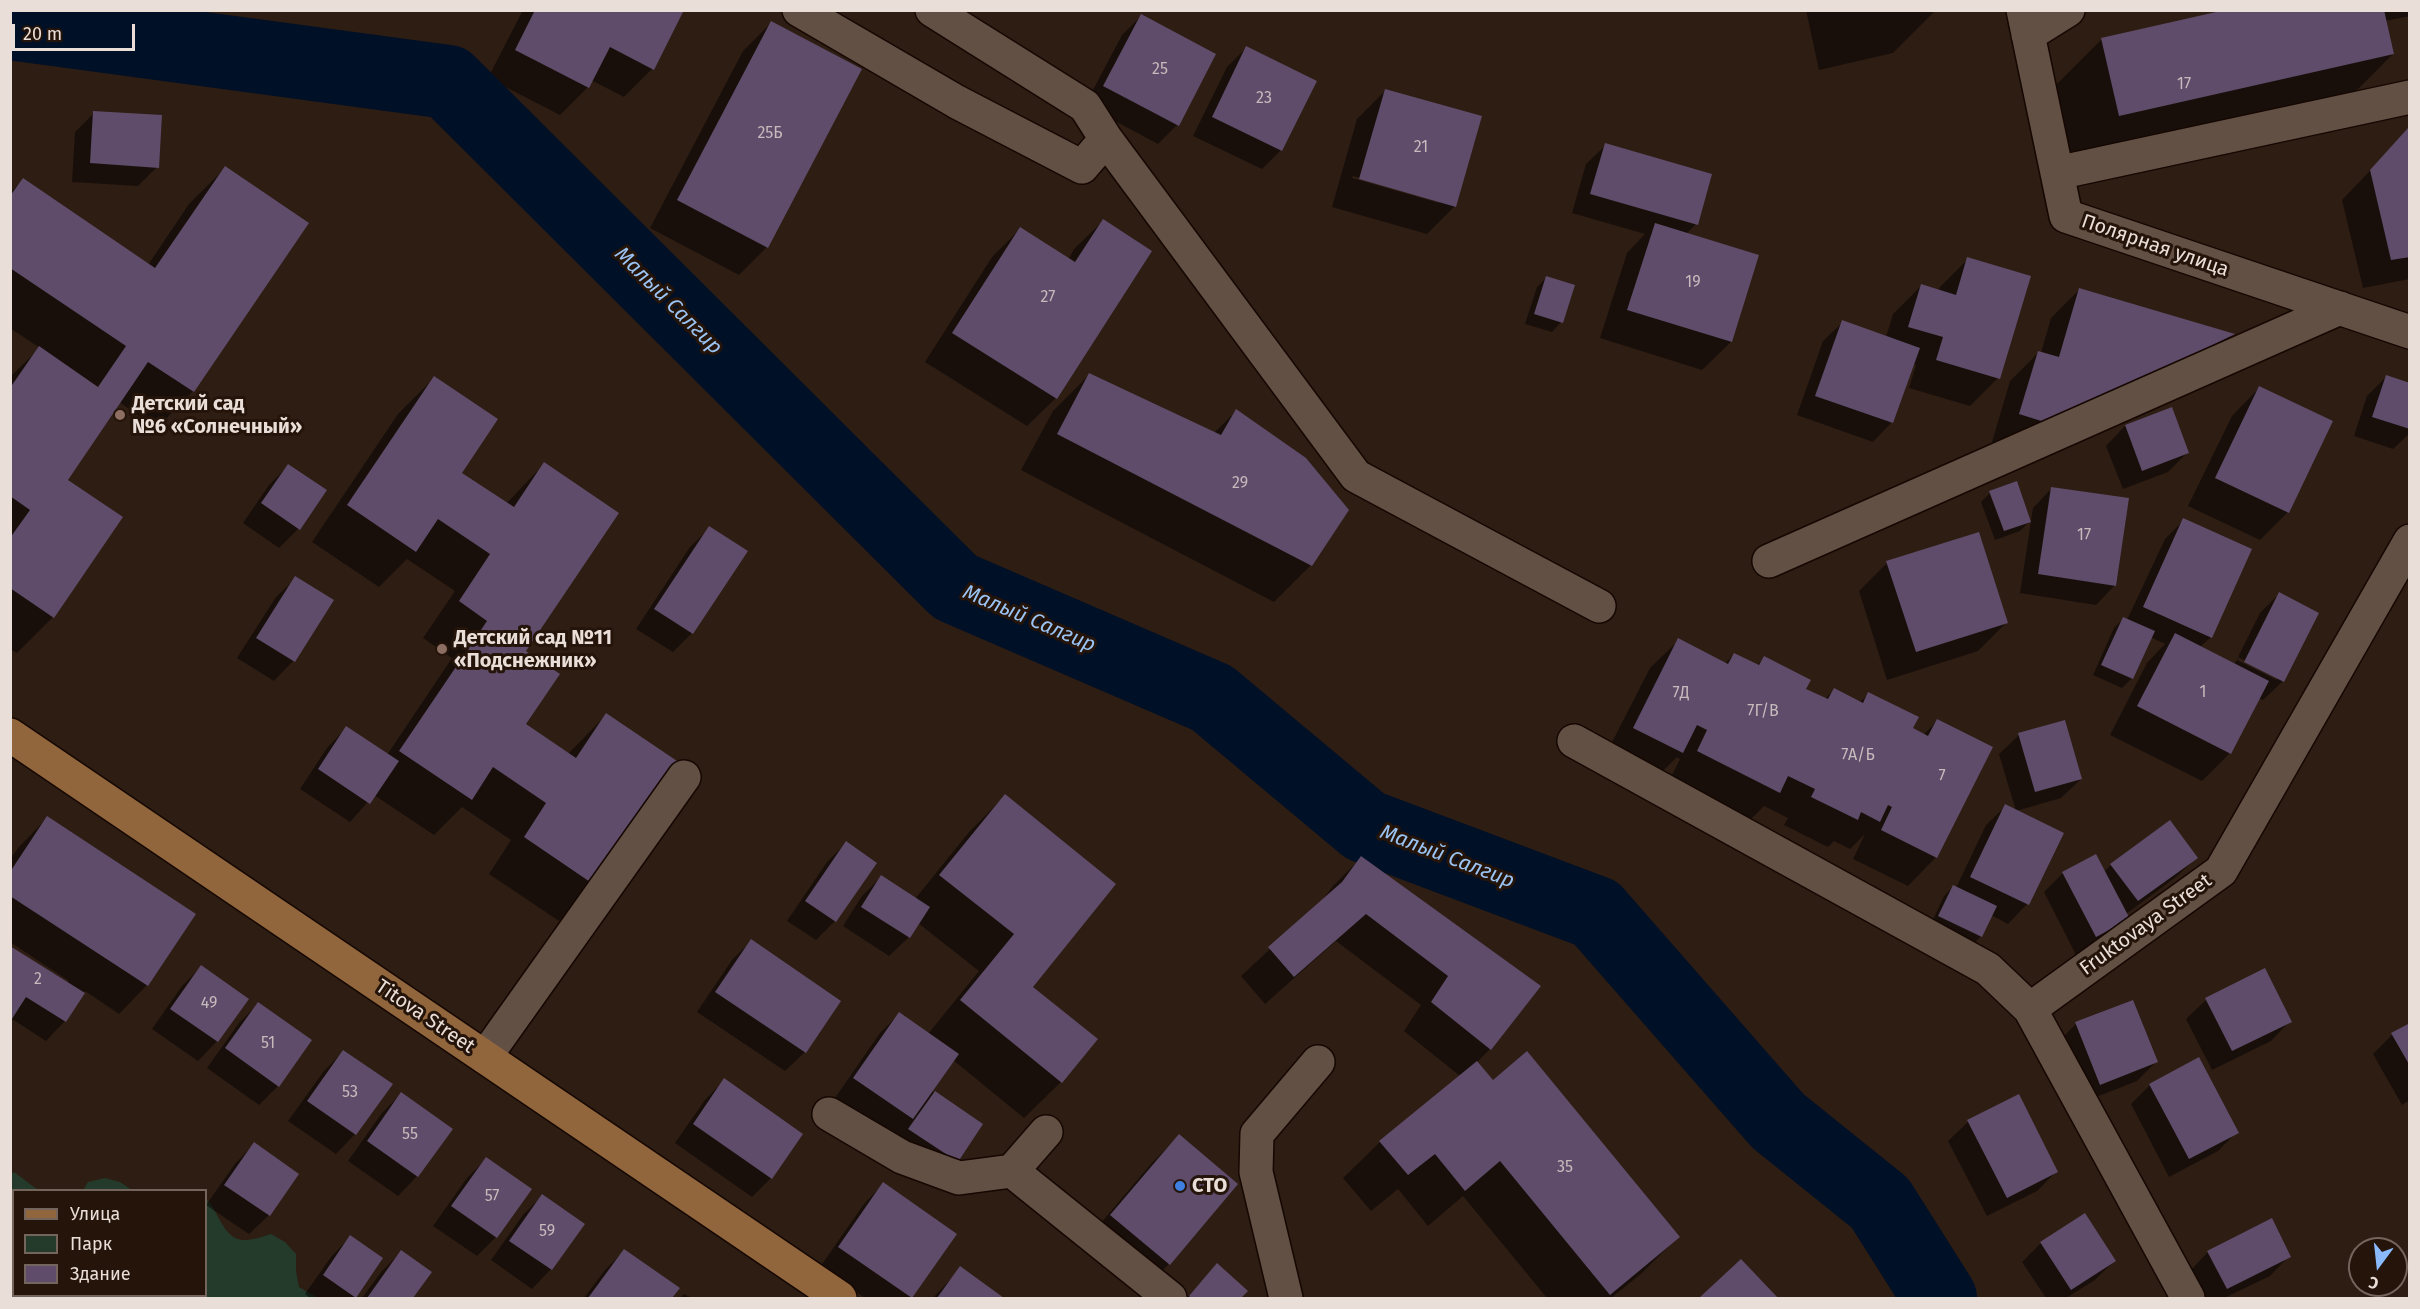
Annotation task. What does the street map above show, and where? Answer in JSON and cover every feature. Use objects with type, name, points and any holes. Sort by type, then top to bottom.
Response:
[{"type":"main road","name":"Titova Street","points":[[10,735],[840,1299]]},
{"type":"street","points":[[799,10],[957,102],[1082,167],[1106,139]]},
{"type":"street","points":[[932,10],[1085,106],[1106,139],[1356,476],[1599,606]]},
{"type":"street","points":[[2025,23],[2068,10]]},
{"type":"street","name":"Полярная улица","points":[[2025,23],[2066,216],[2409,332]]},
{"type":"street","points":[[2057,173],[2409,97]]},
{"type":"street","points":[[1769,561],[2340,308]]},
{"type":"street","name":"Fruktovaya Street","points":[[2030,1010],[2221,871],[2409,541]]},
{"type":"street","points":[[1574,741],[1988,969],[2030,1010],[2188,1299]]},
{"type":"street","points":[[485,1057],[684,777]]},
{"type":"street","points":[[1286,1299],[1256,1172],[1257,1134],[1318,1062]]},
{"type":"street","points":[[830,1114],[902,1157],[959,1178],[1012,1171],[1046,1132]]},
{"type":"street","points":[[1012,1171],[1170,1299]]},
{"type":"green space","points":[[14,1172],[37,1189],[12,1189],[12,1250],[10,1249],[10,1174]]},
{"type":"green space","points":[[105,1178],[120,1182],[130,1189],[84,1189],[88,1182]]},
{"type":"green space","points":[[207,1200],[222,1225],[238,1239],[252,1239],[271,1234],[285,1242],[296,1254],[299,1287],[318,1298],[167,1297],[207,1297]]},
{"type":"building","points":[[535,10],[684,10],[654,70],[610,47],[589,88],[515,50]]},
{"type":"building","points":[[2225,10],[2384,10],[2394,54],[2119,116],[2101,38]]},
{"type":"building","points":[[1141,14],[1216,54],[1179,126],[1103,86]]},
{"type":"building","points":[[771,21],[862,69],[768,248],[677,200]]},
{"type":"building","points":[[1246,46],[1317,81],[1282,151],[1212,117]]},
{"type":"building","points":[[1385,89],[1482,116],[1456,207],[1359,179]]},
{"type":"building","points":[[93,111],[162,115],[159,168],[90,163]]},
{"type":"building","points":[[2410,128],[2410,257],[2391,260],[2370,170]]},
{"type":"building","points":[[1605,143],[1712,174],[1698,225],[1590,194]]},
{"type":"building","points":[[225,166],[309,223],[194,392],[148,362],[68,480],[123,517],[54,618],[10,588],[10,538],[30,510],[10,496],[10,388],[39,346],[98,387],[126,346],[10,268],[10,196],[23,178],[155,268]]},
{"type":"building","points":[[1103,219],[1152,251],[1057,399],[952,333],[1020,227],[1075,262]]},
{"type":"building","points":[[1655,223],[1759,255],[1732,342],[1627,310]]},
{"type":"building","points":[[1967,257],[2031,276],[2000,379],[1936,360],[1943,337],[1908,327],[1921,284],[1956,295]]},
{"type":"building","points":[[1546,276],[1575,285],[1563,323],[1534,314]]},
{"type":"building","points":[[2079,288],[2235,334],[2054,425],[2019,414],[2038,351],[2059,357]]},
{"type":"building","points":[[1842,320],[1920,348],[1893,423],[1815,396]]},
{"type":"building","points":[[1089,373],[1221,435],[1236,409],[1306,458],[1349,510],[1312,566],[1057,434]]},
{"type":"building","points":[[2386,375],[2410,383],[2410,429],[2372,417]]},
{"type":"building","points":[[434,376],[498,419],[462,473],[514,507],[544,462],[619,513],[526,651],[560,674],[526,724],[576,758],[606,713],[680,763],[596,886],[524,837],[546,803],[493,767],[472,800],[399,751],[487,621],[459,601],[490,554],[438,519],[416,552],[347,505]]},
{"type":"building","points":[[2259,386],[2333,421],[2289,513],[2215,478]]},
{"type":"building","points":[[2172,407],[2189,453],[2142,471],[2125,425]]},
{"type":"building","points":[[288,464],[327,490],[300,530],[261,503]]},
{"type":"building","points":[[2017,481],[2031,522],[2004,531],[1989,491]]},
{"type":"building","points":[[2051,487],[2129,498],[2116,586],[2038,574]]},
{"type":"building","points":[[2183,518],[2252,549],[2212,638],[2143,607]]},
{"type":"building","points":[[709,526],[748,551],[693,634],[654,609]]},
{"type":"building","points":[[1979,532],[2008,623],[1916,652],[1886,561]]},
{"type":"building","points":[[295,576],[334,600],[295,662],[256,638]]},
{"type":"building","points":[[2279,592],[2319,613],[2284,682],[2244,662]]},
{"type":"building","points":[[2123,617],[2155,631],[2133,679],[2101,665]]},
{"type":"building","points":[[2175,633],[2269,681],[2231,754],[2137,706]]},
{"type":"building","points":[[1678,638],[1728,664],[1734,653],[1759,665],[1764,656],[1811,680],[1806,689],[1828,699],[1834,688],[1863,703],[1868,692],[1919,717],[1913,728],[1928,736],[1937,719],[1993,747],[1937,858],[1881,830],[1892,807],[1888,805],[1880,822],[1861,812],[1858,820],[1811,797],[1815,789],[1788,776],[1780,793],[1697,751],[1707,730],[1697,725],[1683,753],[1633,728]]},
{"type":"building","points":[[2065,720],[2082,779],[2035,792],[2018,733]]},
{"type":"building","points":[[346,726],[399,761],[370,804],[318,769]]},
{"type":"building","points":[[1005,794],[1116,884],[1033,987],[1098,1039],[1062,1083],[960,1000],[1014,934],[939,875]]},
{"type":"building","points":[[2005,804],[2064,833],[2029,905],[1970,877]]},
{"type":"building","points":[[47,816],[196,914],[148,986],[10,896],[10,872]]},
{"type":"building","points":[[2170,820],[2198,858],[2138,901],[2110,864]]},
{"type":"building","points":[[846,841],[877,863],[836,922],[805,901]]},
{"type":"building","points":[[2096,854],[2130,919],[2096,937],[2062,872]]},
{"type":"building","points":[[1361,856],[1541,986],[1491,1050],[1431,1002],[1448,976],[1366,914],[1294,977],[1268,947],[1342,882]]},
{"type":"building","points":[[881,875],[930,907],[910,938],[861,907]]},
{"type":"building","points":[[1953,885],[1997,906],[1982,937],[1938,916]]},
{"type":"building","points":[[751,939],[841,1001],[806,1053],[715,992]]},
{"type":"building","points":[[10,946],[85,993],[66,1022],[26,997],[10,1022]]},
{"type":"building","points":[[201,965],[249,999],[218,1042],[170,1009]]},
{"type":"building","points":[[2265,968],[2292,1022],[2232,1051],[2205,998]]},
{"type":"building","points":[[2133,1000],[2158,1062],[2100,1085],[2075,1022]]},
{"type":"building","points":[[258,1002],[312,1040],[279,1087],[225,1048]]},
{"type":"building","points":[[899,1012],[959,1054],[913,1119],[853,1078]]},
{"type":"building","points":[[2410,1023],[2410,1066],[2391,1033]]},
{"type":"building","points":[[343,1050],[393,1084],[356,1135],[307,1101]]},
{"type":"building","points":[[1527,1051],[1680,1237],[1610,1295],[1500,1161],[1465,1191],[1435,1154],[1408,1175],[1379,1141],[1477,1061],[1493,1080]]},
{"type":"building","points":[[2199,1057],[2239,1133],[2189,1159],[2149,1084]]},
{"type":"building","points":[[724,1078],[803,1134],[772,1179],[693,1124]]},
{"type":"building","points":[[935,1091],[983,1124],[958,1162],[908,1129]]},
{"type":"building","points":[[401,1092],[453,1129],[418,1177],[367,1141]]},
{"type":"building","points":[[2019,1094],[2058,1172],[2007,1198],[1967,1120]]},
{"type":"building","points":[[1179,1134],[1238,1184],[1170,1265],[1110,1215]]},
{"type":"building","points":[[254,1142],[299,1174],[270,1216],[224,1185]]},
{"type":"building","points":[[486,1157],[532,1189],[497,1238],[451,1206]]},
{"type":"building","points":[[883,1182],[957,1234],[912,1298],[838,1247]]},
{"type":"building","points":[[542,1194],[585,1224],[552,1270],[509,1241]]},
{"type":"building","points":[[2085,1213],[2116,1261],[2071,1290],[2040,1242]]},
{"type":"building","points":[[2272,1218],[2291,1257],[2227,1289],[2207,1251]]},
{"type":"building","points":[[350,1235],[383,1258],[356,1298],[323,1275]]},
{"type":"building","points":[[624,1249],[680,1288],[672,1298],[588,1298]]},
{"type":"building","points":[[401,1250],[432,1272],[413,1298],[367,1298]]},
{"type":"building","points":[[1741,1259],[1778,1298],[1699,1298]]},
{"type":"building","points":[[1217,1263],[1248,1291],[1241,1298],[1191,1298],[1189,1296]]},
{"type":"building","points":[[960,1266],[1004,1298],[937,1298]]},
{"type":"waterway","name":"Малый Салгир","points":[[10,23],[448,82],[955,587],[1212,698],[1365,826],[1596,913],[1778,1121],[1880,1203],[1940,1298]]},
{"type":"place","name":"Детский сад №6 «Солнечный»","points":[[120,415]]},
{"type":"place","name":"Детский сад №11 «Подснежник»","points":[[442,649]]},
{"type":"place","name":"СТО","points":[[1180,1186]]}]
